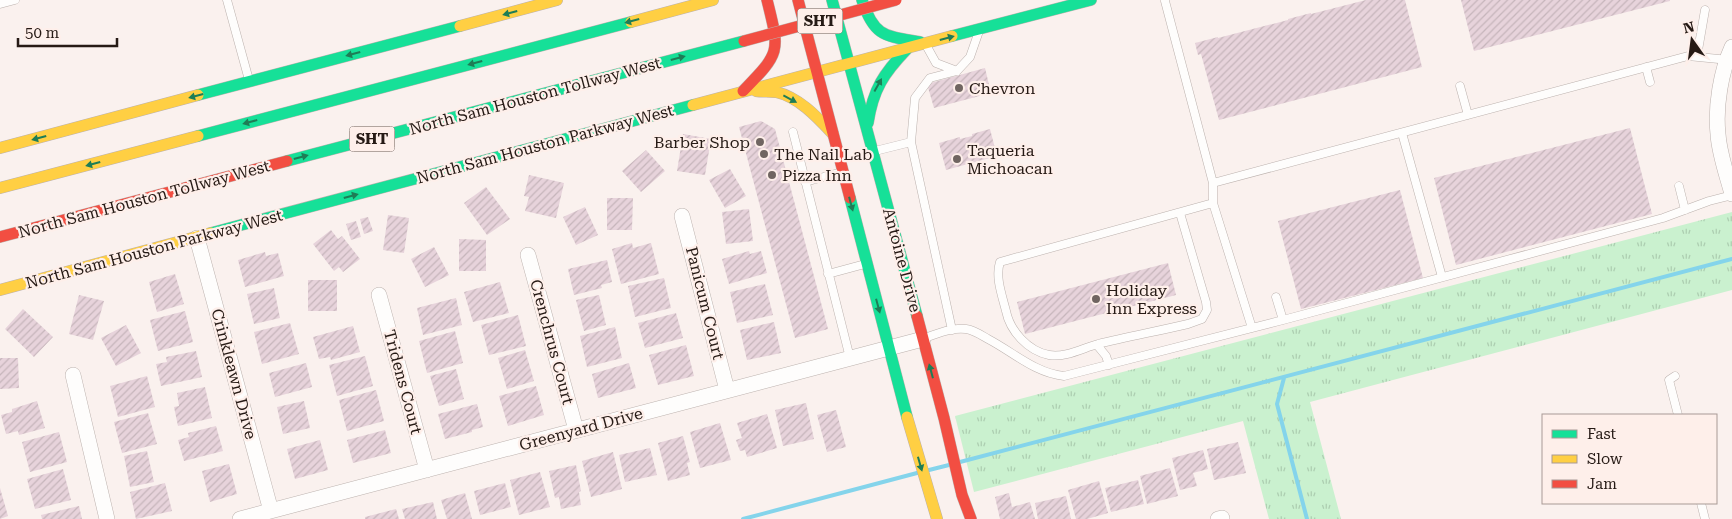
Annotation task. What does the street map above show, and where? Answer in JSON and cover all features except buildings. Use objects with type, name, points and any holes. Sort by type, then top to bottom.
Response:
[{"type":"main road","points":[[0,148],[557,0]]},
{"type":"main road","points":[[0,188],[713,0]]},
{"type":"main road","points":[[743,91],[768,64],[774,53],[776,41],[767,0]]},
{"type":"main road","points":[[798,0],[909,426],[937,519]]},
{"type":"main road","name":"Antoine Drive","points":[[832,0],[923,338],[962,495],[971,519]]},
{"type":"main road","points":[[862,0],[866,17],[878,32],[887,36],[925,44]]},
{"type":"main road","name":"North Sam Houston Tollway West","points":[[0,237],[896,0]]},
{"type":"main road","name":"North Sam Houston Parkway West","points":[[0,290],[1091,0]]},
{"type":"main road","points":[[867,130],[870,105],[876,86],[889,68],[908,48]]},
{"type":"main road","points":[[743,91],[776,92],[792,100],[822,122],[833,134]]},
{"type":"street","points":[[1730,55],[1719,98],[1718,134],[1732,194]]},
{"type":"street","name":"Panicum Court","points":[[682,216],[727,390]]},
{"type":"street","name":"Crinkleawn Drive","points":[[197,238],[271,511]]},
{"type":"street","name":"Crenchrus Court","points":[[528,255],[576,430]]},
{"type":"street","name":"Tridens Court","points":[[379,295],[427,470]]},
{"type":"street","name":"Greenyard Drive","points":[[240,519],[923,338]]},
{"type":"street","points":[[73,375],[107,519]]},
{"type":"lane","points":[[0,4],[15,0]]},
{"type":"lane","points":[[227,0],[250,82]]},
{"type":"lane","points":[[1165,0],[1213,183],[1213,203],[1252,328]]},
{"type":"lane","points":[[1697,56],[1705,10]]},
{"type":"lane","points":[[952,330],[911,142],[915,98],[930,78],[957,71],[970,57],[979,29]]},
{"type":"lane","points":[[925,44],[936,63],[957,71]]},
{"type":"lane","points":[[1213,183],[1688,56],[1730,55]]},
{"type":"lane","points":[[1646,67],[1650,82]]},
{"type":"lane","points":[[1460,86],[1468,115]]},
{"type":"lane","points":[[792,132],[850,358]]},
{"type":"lane","points":[[1402,132],[1442,277]]},
{"type":"lane","points":[[873,151],[911,142]]},
{"type":"lane","points":[[805,182],[843,172]]},
{"type":"lane","points":[[1679,186],[1685,210]]},
{"type":"lane","points":[[923,338],[952,330],[966,329],[978,333],[1032,366],[1054,375],[1064,376],[1283,320],[1663,218],[1732,194]]},
{"type":"lane","points":[[1180,212],[1206,302],[1207,310],[1202,319],[1188,324],[1097,344],[1069,353],[1048,355],[1034,350],[1012,330],[1007,318],[997,270],[1000,262],[1180,212],[1213,203]]},
{"type":"lane","points":[[828,274],[867,264]]},
{"type":"lane","points":[[1276,297],[1283,320]]},
{"type":"lane","points":[[1097,344],[1106,356],[1108,365]]},
{"type":"lane","points":[[1675,376],[1669,380],[1678,414]]},
{"type":"lane","points":[[1701,504],[1705,519]]},
{"type":"green space","points":[[1732,212],[1732,290],[1310,402],[1341,519],[1269,519],[1243,421],[974,492],[955,416]]},
{"type":"waterway","points":[[960,462],[1732,259]]},
{"type":"waterway","points":[[1284,378],[1277,404],[1307,519]]},
{"type":"waterway","points":[[929,470],[949,465]]},
{"type":"waterway","points":[[743,519],[917,473]]},
{"type":"traffic: fast","points":[[832,0],[917,316]]},
{"type":"traffic: fast","points":[[862,0],[871,21],[882,33],[920,42]]},
{"type":"traffic: fast","points":[[952,36],[1091,0]]},
{"type":"traffic: fast","points":[[198,136],[631,22]]},
{"type":"traffic: fast","points":[[198,95],[460,26]]},
{"type":"traffic: fast","points":[[287,161],[744,41]]},
{"type":"traffic: fast","points":[[868,123],[876,91],[886,74],[907,49]]},
{"type":"traffic: fast","points":[[211,233],[693,105]]},
{"type":"traffic: fast","points":[[850,198],[907,417]]},
{"type":"traffic: slow","points":[[460,26],[557,0]]},
{"type":"traffic: slow","points":[[631,22],[713,0]]},
{"type":"traffic: slow","points":[[693,105],[952,36]]},
{"type":"traffic: slow","points":[[756,91],[776,92],[792,98],[808,109],[833,134]]},
{"type":"traffic: slow","points":[[0,148],[198,95]]},
{"type":"traffic: slow","points":[[0,188],[198,136]]},
{"type":"traffic: slow","points":[[0,290],[211,233]]},
{"type":"traffic: slow","points":[[907,417],[937,519]]},
{"type":"traffic: jam","points":[[743,91],[765,68],[774,50],[774,31],[767,0]]},
{"type":"traffic: jam","points":[[798,0],[850,198]]},
{"type":"traffic: jam","points":[[744,41],[896,0]]},
{"type":"traffic: jam","points":[[0,237],[287,161]]},
{"type":"traffic: jam","points":[[917,316],[962,495],[971,519]]},
{"type":"place","name":"Chevron","points":[[959,88]]},
{"type":"place","name":"Barber Shop","points":[[760,142]]},
{"type":"place","name":"The Nail Lab","points":[[764,154]]},
{"type":"place","name":"Taqueria Michoacan","points":[[957,159]]},
{"type":"place","name":"Pizza Inn","points":[[772,175]]},
{"type":"place","name":"Holiday Inn Express","points":[[1096,299]]}]
